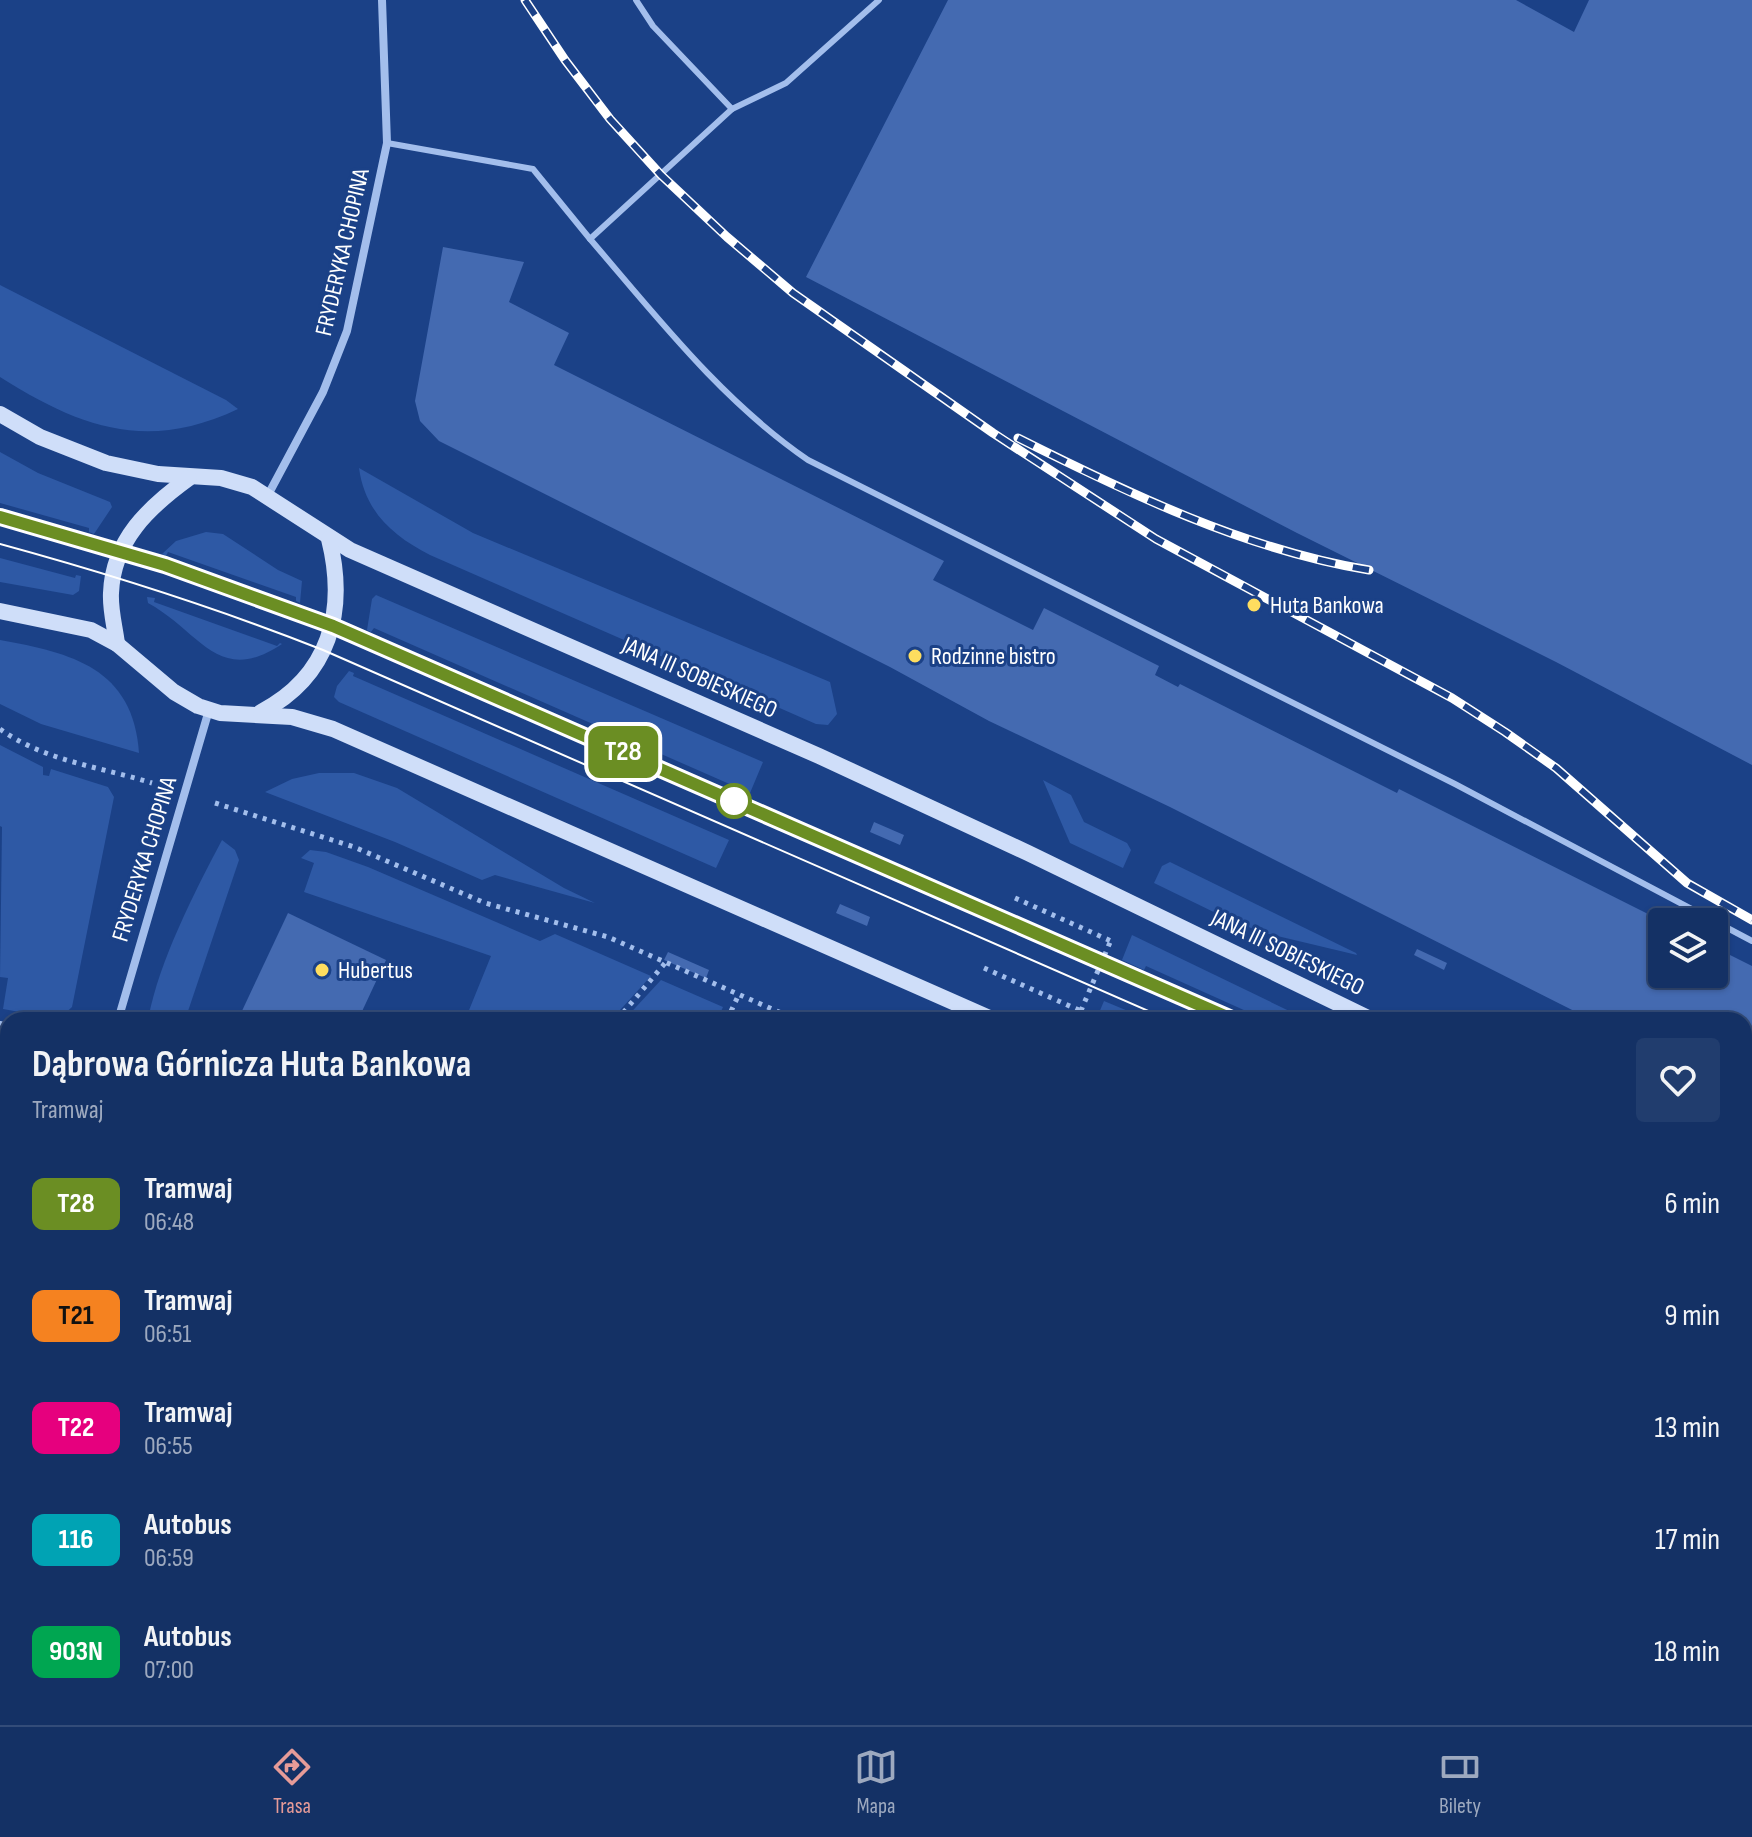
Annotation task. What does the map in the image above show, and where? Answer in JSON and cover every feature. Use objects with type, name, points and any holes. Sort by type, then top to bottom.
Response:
[{"type":"main road","name":"JANA III SOBIESKIEGO","points":[[0,414],[40,437],[106,463],[189,478],[237,481],[268,495],[329,539],[400,573],[857,773],[1355,1012]]},
{"type":"main road","points":[[117,644],[110,597],[112,576],[120,551],[131,530],[146,512],[189,478]]},
{"type":"main road","points":[[260,713],[287,697],[305,681],[319,659],[333,626],[337,575],[329,539]]},
{"type":"main road","points":[[0,611],[77,626],[117,644],[174,692],[209,709],[235,715],[260,713],[304,719],[333,729],[976,1012]]},
{"type":"street","name":"FRYDERYKA CHOPINA","points":[[268,495],[338,357],[347,331],[387,143],[382,0]]},
{"type":"street","name":"FRYDERYKA CHOPINA","points":[[120,1012],[209,709]]},
{"type":"lane","points":[[636,0],[653,26],[732,109]]},
{"type":"lane","points":[[590,239],[732,109],[786,83],[879,0]]},
{"type":"lane","points":[[387,143],[533,169],[679,343],[743,409],[808,460],[1455,784],[1752,941]]},
{"type":"path","points":[[0,729],[43,752],[137,778]]},
{"type":"path","points":[[240,810],[380,856],[485,903],[608,937],[779,1012]]},
{"type":"path","points":[[1015,898],[1111,941]]},
{"type":"path","points":[[984,968],[1081,1011],[1117,927]]},
{"type":"path","points":[[624,1012],[666,962]]},
{"type":"path","points":[[731,1012],[739,994]]},
{"type":"shaded area","points":[[0,285],[226,400],[238,409],[205,422],[174,429],[144,431],[87,421],[30,395],[0,377]]},
{"type":"shaded area","points":[[0,452],[38,473],[110,502],[112,507],[94,534],[89,532],[89,528],[0,503]]},
{"type":"shaded area","points":[[359,468],[473,533],[830,682],[837,714],[828,725],[816,724],[430,555],[404,540],[374,510],[362,484]]},
{"type":"shaded area","points":[[206,532],[223,534],[278,570],[302,581],[300,603],[296,597],[168,552],[166,556],[162,554],[176,541]]},
{"type":"shaded area","points":[[0,558],[75,578],[76,575],[81,576],[79,591],[73,595],[0,582]]},
{"type":"shaded area","points":[[376,595],[763,762],[750,793],[374,628],[371,632],[367,630],[372,599]]},
{"type":"shaded area","points":[[147,597],[277,646],[282,644],[260,656],[241,660],[225,657],[196,640],[148,603]]},
{"type":"shaded area","points":[[0,640],[74,659],[111,683],[125,701],[134,724],[139,753],[41,724],[0,704]]},
{"type":"shaded area","points":[[349,671],[354,673],[353,676],[729,840],[716,868],[339,702],[334,697],[337,686]]},
{"type":"shaded area","points":[[0,745],[43,767],[43,775],[49,776],[51,769],[108,787],[114,797],[72,1007],[67,1012],[3,1009],[8,978],[0,977]]},
{"type":"shaded area","points":[[319,773],[354,773],[397,788],[564,888],[595,903],[495,875],[482,880],[395,842],[265,792],[292,779]]},
{"type":"shaded area","points":[[1043,780],[1071,795],[1084,822],[1127,843],[1131,850],[1123,868],[1070,843]]},
{"type":"shaded area","points":[[222,840],[235,850],[239,860],[188,1012],[150,1012],[160,975],[189,904]]},
{"type":"shaded area","points":[[310,850],[326,852],[540,941],[555,934],[651,976],[618,1012],[468,1012],[491,956],[304,892],[314,863],[301,858]]},
{"type":"shaded area","points":[[1170,862],[1357,955],[1261,932],[1154,883],[1162,866]]},
{"type":"shaded area","points":[[1132,935],[1291,1012],[1248,1012],[1146,966],[1144,970],[1122,960]]},
{"type":"shaded area","points":[[661,980],[723,1007],[721,1012],[631,1012]]},
{"type":"shaded area","points":[[1104,1001],[1128,1011],[1128,1012],[1099,1012]]},
{"type":"building","points":[[948,0],[1516,0],[1574,32],[1589,0],[1752,0],[1752,765],[1556,662],[1297,533],[806,277]]},
{"type":"building","points":[[443,247],[524,262],[509,302],[569,333],[554,365],[944,561],[933,580],[1033,630],[1044,608],[1159,666],[1155,675],[1178,687],[1180,684],[1397,793],[1399,789],[1648,914],[1648,988],[1728,988],[1728,954],[1752,966],[1752,1012],[1576,1012],[1170,807],[989,721],[890,667],[439,441],[420,421],[415,401]]},
{"type":"building","points":[[874,822],[904,835],[900,845],[870,832]]},
{"type":"building","points":[[840,904],[870,917],[867,926],[836,913]]},
{"type":"building","name":"Hubertus","points":[[288,913],[386,960],[362,1012],[241,1012]]},
{"type":"building","points":[[1417,949],[1447,963],[1444,970],[1414,955]]},
{"type":"building","points":[[668,952],[709,970],[706,978],[664,960]]},
{"type":"tram line","points":[[0,517],[165,565],[333,626],[1216,1012]]},
{"type":"tram line","name":"T28","points":[[0,517],[165,565],[333,626],[1216,1012]]},
{"type":"tram line","points":[[0,544],[163,592],[323,650],[1151,1012]]},
{"type":"railway","points":[[525,0],[610,119],[661,175],[793,293],[993,433],[1156,539],[1452,698],[1505,732],[1556,768],[1687,883],[1752,920]]},
{"type":"railway","points":[[1018,438],[1145,499],[1233,534],[1323,561],[1369,570]]},
{"type":"place","name":"Huta Bankowa","points":[[1254,605]]},
{"type":"place","name":"Rodzinne bistro","points":[[915,656]]},
{"type":"place","name":"Hubertus","points":[[322,970]]}]
